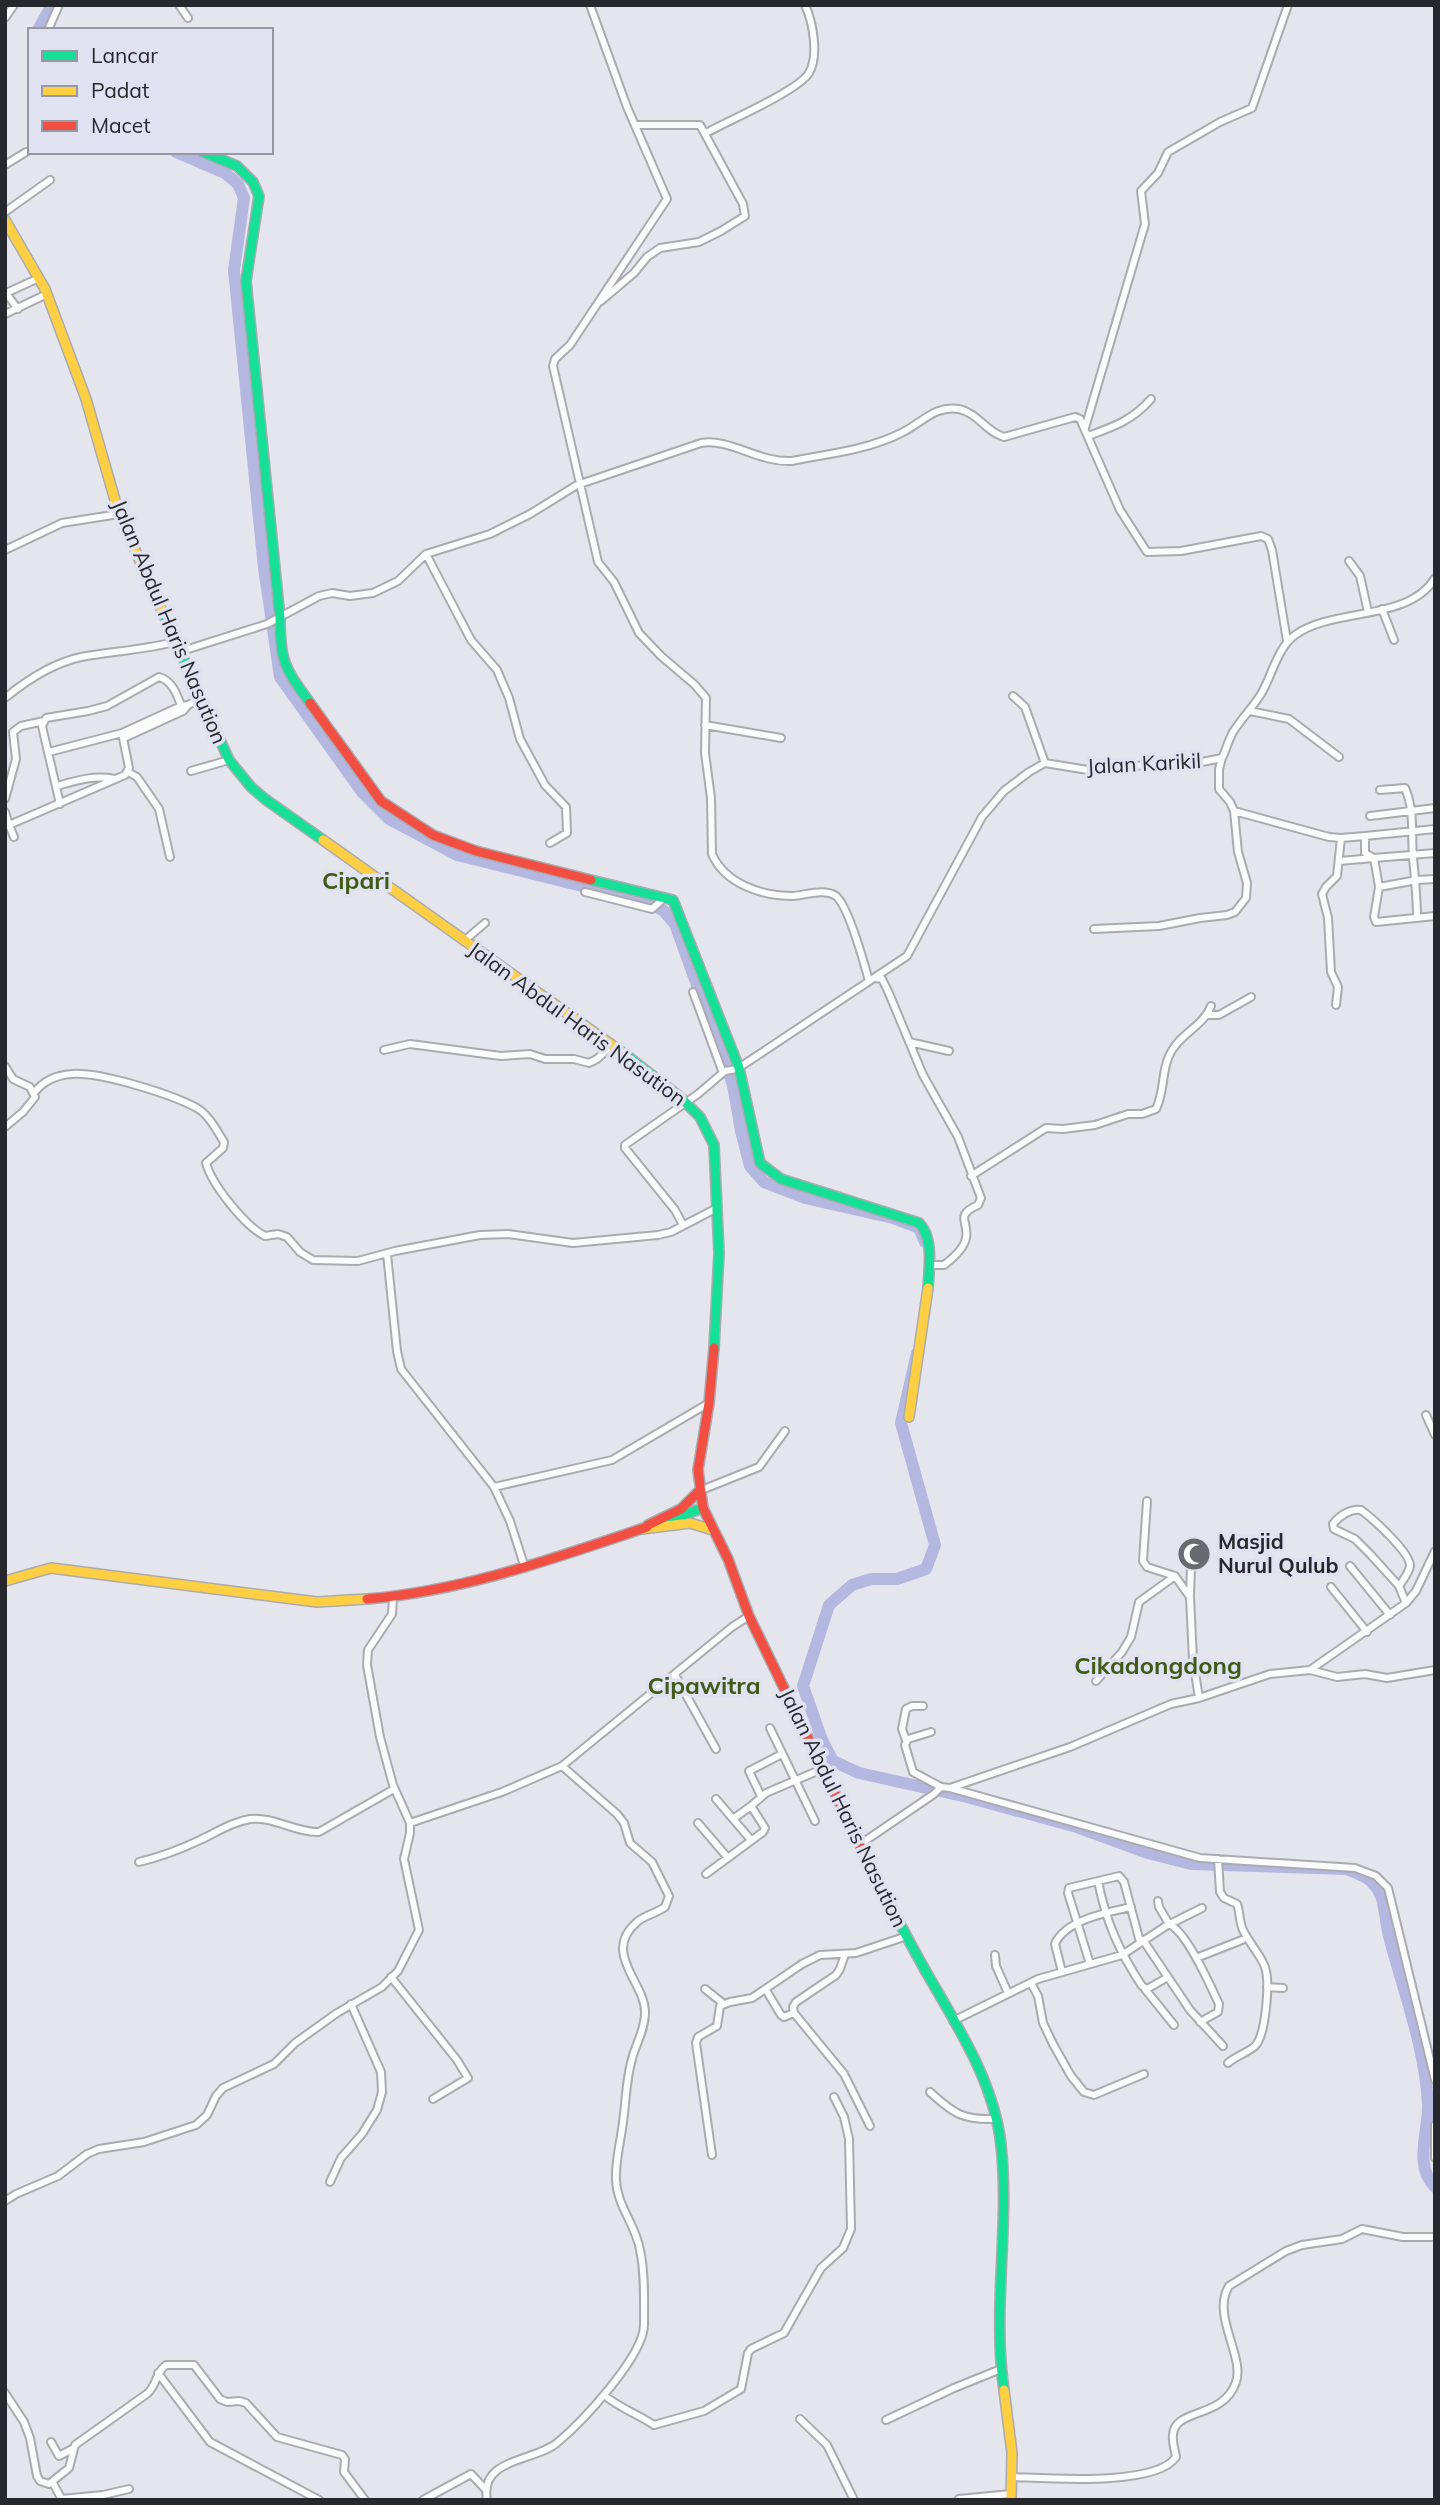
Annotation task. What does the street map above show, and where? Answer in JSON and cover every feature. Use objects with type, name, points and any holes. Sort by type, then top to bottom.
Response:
[{"type":"main road","points":[[208,154],[237,166],[256,187],[259,196],[246,281],[280,644],[285,668],[385,805],[433,835],[658,904],[673,900],[738,1068],[757,1154],[763,1167],[781,1179],[918,1222],[923,1228],[929,1265],[927,1298],[909,1417]]},
{"type":"main road","name":"Jalan Abdul Haris Nasution","points":[[5,220],[47,295],[86,399],[119,514],[229,760],[265,799],[612,1045],[700,1117],[714,1145],[719,1254],[716,1329],[709,1403],[698,1469],[699,1491],[749,1616],[822,1769],[859,1845],[983,2077],[1001,2143],[1004,2214],[999,2293],[1001,2369],[1012,2453],[1011,2497]]},
{"type":"main road","points":[[642,1529],[681,1509],[699,1491]]},
{"type":"main road","points":[[5,1581],[35,1571],[51,1569],[317,1602],[393,1597],[465,1584],[524,1568],[704,1508]]},
{"type":"main road","points":[[642,1529],[690,1524],[713,1530]]},
{"type":"street","points":[[5,18],[14,5]]},
{"type":"street","points":[[49,28],[59,5]]},
{"type":"street","points":[[179,5],[188,18]]},
{"type":"street","points":[[590,5],[635,125],[667,196],[666,202],[570,345],[555,359],[553,366],[600,567],[614,582],[639,633],[704,695],[712,809],[712,854],[715,860],[734,881],[746,887],[792,896],[824,892],[835,896],[853,930],[869,981]]},
{"type":"street","points":[[706,133],[787,90],[808,74],[812,63],[814,36],[805,5]]},
{"type":"street","points":[[1085,428],[1145,224],[1140,200],[1142,189],[1156,176],[1168,152],[1220,121],[1252,108],[1288,5]]},
{"type":"street","points":[[594,307],[660,248],[699,242],[745,216],[743,204],[700,125],[635,125]]},
{"type":"street","points":[[5,165],[26,152]]},
{"type":"street","points":[[5,212],[50,180]]},
{"type":"street","points":[[18,309],[6,292],[39,278]]},
{"type":"street","points":[[5,314],[47,295]]},
{"type":"street","points":[[1088,436],[1123,423],[1151,400]]},
{"type":"street","points":[[182,651],[267,624],[319,596],[332,593],[350,596],[373,593],[398,581],[426,554],[489,534],[580,485],[710,441],[755,456],[782,462],[792,461],[884,441],[904,432],[928,415],[944,409],[970,413],[996,435],[1004,437],[1075,417],[1080,419],[1120,510],[1147,552],[1181,551],[1261,536],[1268,539],[1287,641],[1311,625],[1401,604],[1423,593],[1435,579]]},
{"type":"street","points":[[5,550],[62,523],[119,514]]},
{"type":"street","points":[[426,554],[471,640],[497,670],[509,698],[520,739],[538,774],[546,787],[566,807],[567,833],[550,842]]},
{"type":"street","points":[[1349,561],[1360,576],[1368,612]]},
{"type":"street","points":[[1382,610],[1394,640]]},
{"type":"street","points":[[5,698],[29,680],[81,657],[139,650],[177,641]]},
{"type":"street","name":"Jalan Karikil","points":[[1045,764],[1094,771],[1222,758],[1233,732],[1250,711],[1287,641]]},
{"type":"street","points":[[5,799],[16,759],[13,732],[21,726],[107,706],[159,677],[170,683],[184,707]]},
{"type":"street","points":[[683,1225],[675,1210],[624,1146],[724,1072],[738,1068],[906,956],[987,810],[1029,772],[1045,764],[1025,707],[1013,696]]},
{"type":"street","points":[[49,752],[123,736],[202,698]]},
{"type":"street","points":[[1250,711],[1289,719],[1339,757]]},
{"type":"street","points":[[44,720],[42,726],[60,804]]},
{"type":"street","points":[[705,725],[781,738]]},
{"type":"street","points":[[123,736],[128,772]]},
{"type":"street","points":[[1094,929],[1159,926],[1236,912],[1246,898],[1247,883],[1238,856],[1234,811],[1219,789],[1222,758]]},
{"type":"street","points":[[191,772],[229,760]]},
{"type":"street","points":[[9,825],[117,780],[128,772]]},
{"type":"street","points":[[128,772],[137,777],[159,809],[170,857]]},
{"type":"street","points":[[57,786],[87,777],[101,776],[117,780]]},
{"type":"street","points":[[1380,790],[1405,788],[1413,812],[1417,918]]},
{"type":"street","points":[[1370,816],[1435,808]]},
{"type":"street","points":[[1234,811],[1341,838],[1435,829]]},
{"type":"street","points":[[5,812],[15,837]]},
{"type":"street","points":[[1365,836],[1365,853],[1374,858]]},
{"type":"street","points":[[1336,1005],[1338,987],[1331,972],[1328,919],[1322,894],[1336,876],[1341,838]]},
{"type":"street","points":[[1339,861],[1413,857],[1435,853]]},
{"type":"street","points":[[1374,858],[1378,887],[1375,921],[1435,916]]},
{"type":"street","points":[[1378,887],[1435,879]]},
{"type":"street","points":[[585,892],[658,904]]},
{"type":"street","points":[[464,941],[485,923]]},
{"type":"street","points":[[876,978],[882,979],[923,1075],[957,1137],[981,1201],[964,1215],[967,1233],[964,1244],[944,1265],[929,1265]]},
{"type":"street","points":[[694,992],[724,1072]]},
{"type":"street","points":[[1207,1016],[1219,1015],[1251,997]]},
{"type":"street","points":[[971,1176],[1046,1128],[1095,1125],[1128,1114],[1142,1114],[1156,1109],[1162,1095],[1167,1060],[1176,1044],[1207,1016],[1211,1006]]},
{"type":"street","points":[[909,1042],[949,1051]]},
{"type":"street","points":[[384,1050],[410,1044],[501,1056],[530,1054],[545,1059],[574,1059],[589,1063],[612,1045]]},
{"type":"street","points":[[5,1066],[13,1079],[30,1087],[35,1097],[5,1128]]},
{"type":"street","points":[[34,1093],[52,1079],[68,1074],[84,1074],[149,1088],[199,1109],[225,1142],[206,1163],[208,1170],[241,1217],[261,1235],[284,1235],[300,1252],[313,1260],[358,1261],[480,1235],[508,1234],[573,1242],[658,1235],[717,1208]]},
{"type":"street","points":[[387,1254],[401,1369],[494,1487],[509,1521],[524,1568]]},
{"type":"street","points":[[494,1487],[612,1460],[709,1403]]},
{"type":"street","points":[[1426,1415],[1435,1435]]},
{"type":"street","points":[[699,1491],[759,1466],[785,1431]]},
{"type":"street","points":[[1147,1501],[1142,1557],[1144,1564],[1175,1576],[1190,1597]]},
{"type":"street","points":[[1399,1586],[1410,1567],[1409,1559],[1361,1510],[1353,1510],[1332,1524],[1335,1529],[1355,1539],[1399,1586],[1406,1603]]},
{"type":"street","points":[[1311,1670],[1406,1603],[1416,1591],[1435,1551]]},
{"type":"street","points":[[1191,1566],[1193,1660],[1199,1698]]},
{"type":"street","points":[[1350,1566],[1390,1615]]},
{"type":"street","points":[[1096,1681],[1122,1652],[1130,1637],[1139,1602],[1175,1576]]},
{"type":"street","points":[[1331,1587],[1367,1632]]},
{"type":"street","points":[[5,2201],[58,2176],[87,2154],[99,2149],[144,2142],[196,2125],[207,2115],[223,2088],[274,2064],[295,2043],[351,2004],[382,1987],[398,1971],[419,1930],[404,1859],[410,1824],[394,1789],[380,1737],[366,1659],[368,1650],[392,1614],[393,1597]]},
{"type":"street","points":[[410,1824],[502,1792],[562,1766],[749,1616]]},
{"type":"street","points":[[859,1845],[938,1790],[1070,1747],[1171,1704],[1199,1698],[1270,1674],[1311,1670],[1337,1677],[1365,1674],[1388,1678],[1435,1670]]},
{"type":"street","points":[[675,1675],[716,1749]]},
{"type":"street","points":[[923,1706],[905,1709],[902,1729],[913,1772],[938,1790]]},
{"type":"street","points":[[770,1728],[815,1821]]},
{"type":"street","points":[[906,1740],[931,1732]]},
{"type":"street","points":[[761,1796],[749,1771],[782,1754]]},
{"type":"street","points":[[487,2500],[486,2490],[496,2471],[509,2462],[555,2445],[604,2395],[622,2372],[642,2336],[645,2325],[640,2248],[620,2199],[616,2179],[632,2059],[641,2036],[645,2015],[645,2003],[628,1972],[623,1944],[626,1935],[638,1921],[665,1907],[668,1896],[652,1862],[630,1843],[624,1823],[617,1814],[562,1766]]},
{"type":"street","points":[[733,1819],[761,1796],[822,1769]]},
{"type":"street","points":[[950,1788],[1218,1864],[1355,1868],[1382,1880],[1388,1888],[1435,2080]]},
{"type":"street","points":[[139,1862],[199,1841],[230,1825],[249,1820],[259,1819],[319,1832],[394,1789]]},
{"type":"street","points":[[716,1798],[751,1840]]},
{"type":"street","points":[[706,1874],[765,1828],[751,1806]]},
{"type":"street","points":[[698,1823],[728,1858]]},
{"type":"street","points":[[1218,1864],[1220,1892],[1224,1898],[1237,1904],[1242,1927],[1265,1968],[1267,1987],[1264,2026],[1259,2040],[1254,2047],[1228,2063]]},
{"type":"street","points":[[1090,1964],[1076,1925],[1068,1890],[1119,1876],[1124,1882],[1142,1941],[1200,2022],[1223,2046]]},
{"type":"street","points":[[1098,1881],[1104,1913],[1122,1955],[1174,2025]]},
{"type":"street","points":[[1158,1901],[1170,1924],[1175,1927],[1196,1958],[1220,2007],[1218,2012],[1200,2022]]},
{"type":"street","points":[[1062,1972],[1056,1940],[1062,1933],[1104,1913],[1131,1907]]},
{"type":"street","points":[[953,2021],[1031,1983],[1122,1955],[1170,1924],[1202,1908]]},
{"type":"street","points":[[712,2155],[696,2043],[698,2037],[717,2026],[720,2006],[752,1998],[820,1955],[856,1953],[907,1936]]},
{"type":"street","points":[[1196,1958],[1242,1940]]},
{"type":"street","points":[[794,2013],[796,2002],[836,1975],[845,1954]]},
{"type":"street","points":[[995,1955],[1008,1993]]},
{"type":"street","points":[[1145,1989],[1168,1977]]},
{"type":"street","points":[[391,1978],[457,2060],[468,2078],[433,2099]]},
{"type":"street","points":[[1031,1983],[1038,1996],[1043,2023],[1053,2044],[1071,2076],[1084,2092],[1094,2095],[1144,2074]]},
{"type":"street","points":[[1267,1987],[1283,1987]]},
{"type":"street","points":[[705,1989],[724,2004]]},
{"type":"street","points":[[766,1990],[784,2017],[794,2013]]},
{"type":"street","points":[[330,2182],[341,2158],[362,2134],[377,2110],[382,2092],[381,2073],[351,2004]]},
{"type":"street","points":[[794,2013],[844,2074],[870,2126]]},
{"type":"street","points":[[930,2092],[950,2109],[969,2120],[995,2119]]},
{"type":"street","points":[[604,2395],[620,2409],[643,2416],[654,2425],[705,2411],[741,2389],[748,2353],[784,2333],[821,2268],[843,2248],[852,2226],[849,2139],[844,2117],[834,2097]]},
{"type":"street","points":[[1435,2125],[1435,2158]]},
{"type":"street","points":[[1012,2477],[1124,2478],[1170,2463],[1175,2457],[1175,2426],[1187,2416],[1217,2407],[1226,2400],[1236,2384],[1224,2302],[1229,2286],[1286,2251],[1303,2245],[1342,2239],[1362,2229],[1403,2237],[1435,2237]]},
{"type":"street","points":[[51,2442],[59,2456],[74,2448],[148,2393],[155,2385],[158,2373],[166,2365],[194,2365],[220,2399],[246,2403],[277,2437],[341,2454],[345,2459],[344,2472],[365,2500]]},
{"type":"street","points":[[886,2420],[1001,2369]]},
{"type":"street","points":[[158,2373],[213,2445],[319,2500]]},
{"type":"street","points":[[5,2393],[24,2422],[37,2476],[44,2483],[53,2483],[71,2466],[74,2448]]},
{"type":"street","points":[[800,2419],[830,2449],[854,2500]]},
{"type":"street","points":[[423,2500],[471,2474],[475,2475],[486,2490]]},
{"type":"street","points":[[53,2483],[62,2499],[129,2489]]},
{"type":"street","points":[[959,2499],[1011,2497]]},
{"type":"waterway","points":[[39,28],[52,5]]},
{"type":"waterway","points":[[181,154],[225,173],[238,184],[244,198],[234,270],[264,568],[280,677],[362,792],[389,819],[457,855],[650,903],[664,911],[675,924],[733,1085],[750,1166],[764,1182],[805,1198],[893,1218],[919,1228],[925,1242]]},
{"type":"waterway","points":[[917,1353],[901,1423],[935,1545],[926,1569],[897,1579],[871,1579],[852,1585],[829,1605],[803,1686],[822,1740],[833,1761],[859,1773],[967,1797],[1077,1827],[1148,1853],[1191,1864],[1347,1869],[1366,1878],[1374,1884],[1381,1897],[1423,2061],[1428,2104],[1423,2158],[1428,2178],[1435,2187]]},
{"type":"traffic: fast","points":[[208,154],[237,166],[253,182],[259,196],[246,281],[281,645],[290,673],[310,703]]},
{"type":"traffic: fast","points":[[163,613],[229,760],[251,787],[265,799],[323,840]]},
{"type":"traffic: fast","points":[[591,880],[673,900],[739,1068],[760,1163],[781,1179],[919,1223],[929,1245],[928,1288]]},
{"type":"traffic: fast","points":[[626,1055],[680,1097],[700,1117],[714,1145],[719,1253],[714,1348]]},
{"type":"traffic: fast","points":[[661,1523],[703,1508]]},
{"type":"traffic: fast","points":[[861,1847],[908,1939],[961,2032],[991,2098],[1001,2145],[1003,2176],[1000,2329],[1004,2390]]},
{"type":"traffic: slow","points":[[5,220],[45,289],[86,399],[119,514],[163,613]]},
{"type":"traffic: slow","points":[[323,840],[626,1055]]},
{"type":"traffic: slow","points":[[909,1417],[928,1288]]},
{"type":"traffic: slow","points":[[642,1529],[690,1523],[713,1530]]},
{"type":"traffic: slow","points":[[5,1581],[51,1568],[317,1602],[367,1599]]},
{"type":"traffic: slow","points":[[1004,2390],[1012,2453],[1011,2500]]},
{"type":"traffic: jam","points":[[310,703],[381,801],[433,835],[476,851],[591,880]]},
{"type":"traffic: jam","points":[[714,1348],[709,1403],[698,1470],[703,1508],[728,1559],[749,1616],[861,1847]]},
{"type":"traffic: jam","points":[[648,1525],[681,1509],[699,1491]]},
{"type":"traffic: jam","points":[[367,1599],[474,1581],[647,1527]]},
{"type":"place","name":"Masjid Nurul Qulub","points":[[1194,1554]]},
{"type":"district","name":"Cipari","points":[[356,881]]},
{"type":"district","name":"Cikadongdong","points":[[1158,1666]]},
{"type":"district","name":"Cipawitra","points":[[704,1686]]}]
